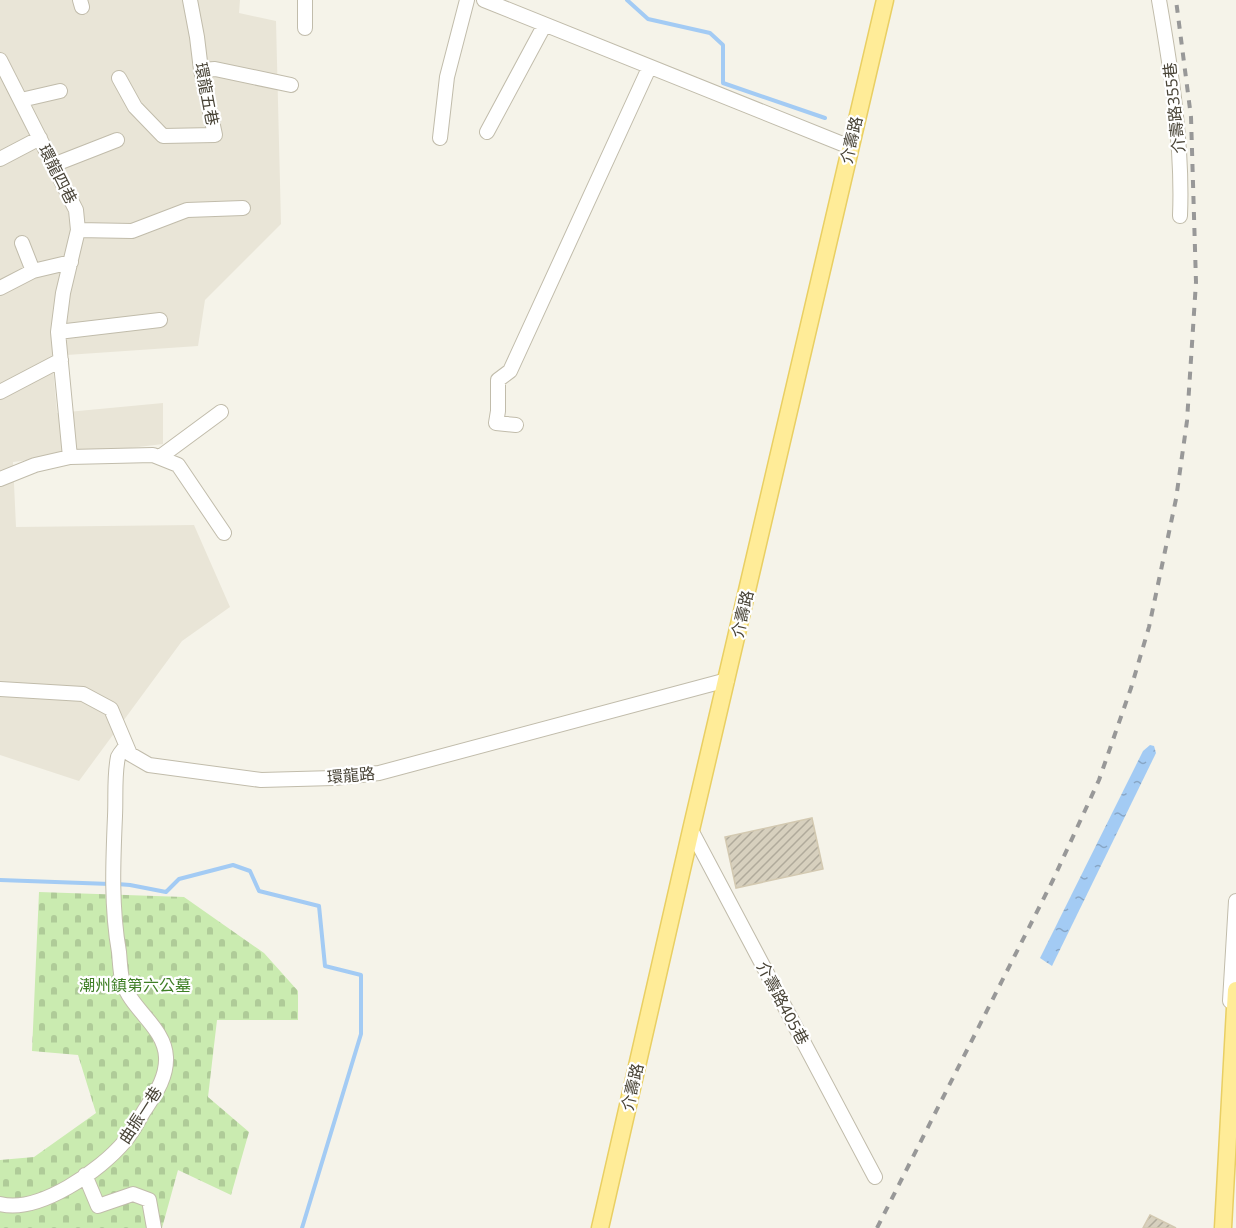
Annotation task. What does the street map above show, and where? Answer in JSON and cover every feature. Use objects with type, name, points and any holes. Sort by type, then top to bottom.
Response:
[{"type":"main road","name":"介壽路","points":[[600,1228],[885,0]]},
{"type":"main road","points":[[1223,1228],[1236,990]]},
{"type":"street","name":"環龍五巷","points":[[119,78],[135,107],[163,136],[215,135],[201,70],[190,0]]},
{"type":"street","points":[[305,0],[305,28]]},
{"type":"street","points":[[440,138],[447,77],[467,0]]},
{"type":"street","points":[[484,0],[850,147]]},
{"type":"street","name":"介壽路355巷","points":[[1160,0],[1169,58],[1180,174],[1180,216]]},
{"type":"street","points":[[487,132],[544,26]]},
{"type":"street","name":"環龍四巷","points":[[0,60],[76,210],[78,230],[63,293],[58,333],[70,457]]},
{"type":"street","points":[[516,425],[496,423],[498,380],[510,371],[650,68]]},
{"type":"street","points":[[201,70],[215,69],[291,85]]},
{"type":"street","points":[[21,100],[60,90]]},
{"type":"street","points":[[0,159],[40,138]]},
{"type":"street","points":[[53,165],[117,140]]},
{"type":"street","points":[[78,230],[132,231],[188,210],[243,208]]},
{"type":"street","points":[[22,243],[33,271]]},
{"type":"street","points":[[0,288],[33,271],[71,262]]},
{"type":"street","points":[[58,333],[160,320]]},
{"type":"street","points":[[0,392],[61,360]]},
{"type":"street","points":[[160,457],[221,412]]},
{"type":"street","points":[[0,479],[35,465],[70,457],[153,454],[177,465],[224,533]]},
{"type":"street","name":"環龍路","points":[[0,689],[83,694],[111,709],[130,754],[149,765],[261,780],[334,778],[379,773],[727,680]]},
{"type":"street","name":"曲振一巷","points":[[0,1204],[24,1204],[46,1199],[85,1175],[126,1141],[160,1087],[166,1058],[160,1039],[123,984],[114,931],[112,882],[117,774],[119,755],[126,746]]},
{"type":"street","name":"介壽路405巷","points":[[691,830],[875,1177]]},
{"type":"street","points":[[1217,1228],[1236,901]]},
{"type":"street","points":[[85,1175],[98,1206],[133,1194],[149,1200],[154,1228]]},
{"type":"shaded area","points":[[0,0],[240,0],[239,13],[276,21],[281,224],[205,300],[198,346],[52,356],[57,413],[163,403],[163,444],[13,462],[16,527],[194,525],[230,607],[182,641],[79,781],[0,755]]},
{"type":"green space","name":"潮州鎮第六公墓","points":[[39,892],[184,897],[264,953],[298,991],[298,1020],[217,1020],[208,1097],[249,1132],[231,1195],[178,1170],[162,1228],[0,1228],[0,1160],[34,1157],[96,1113],[78,1055],[32,1051]]},
{"type":"water","points":[[1150,745],[1154,746],[1156,753],[1052,966],[1040,958],[1143,751]]},
{"type":"building","points":[[812,818],[823,869],[736,888],[725,837]]},
{"type":"building","points":[[1150,1215],[1176,1228],[1143,1228]]},
{"type":"waterway","points":[[627,0],[648,19],[710,33],[723,45],[723,83],[825,118]]},
{"type":"waterway","points":[[117,884],[166,892],[179,879],[233,865],[250,871],[259,891],[319,906],[325,966],[361,975],[361,1034],[302,1228]]},
{"type":"waterway","points":[[0,880],[110,884]]},
{"type":"railway","points":[[877,1228],[1053,880],[1099,780],[1131,688],[1149,627],[1176,499],[1187,421],[1196,282],[1191,117],[1176,0]]}]
